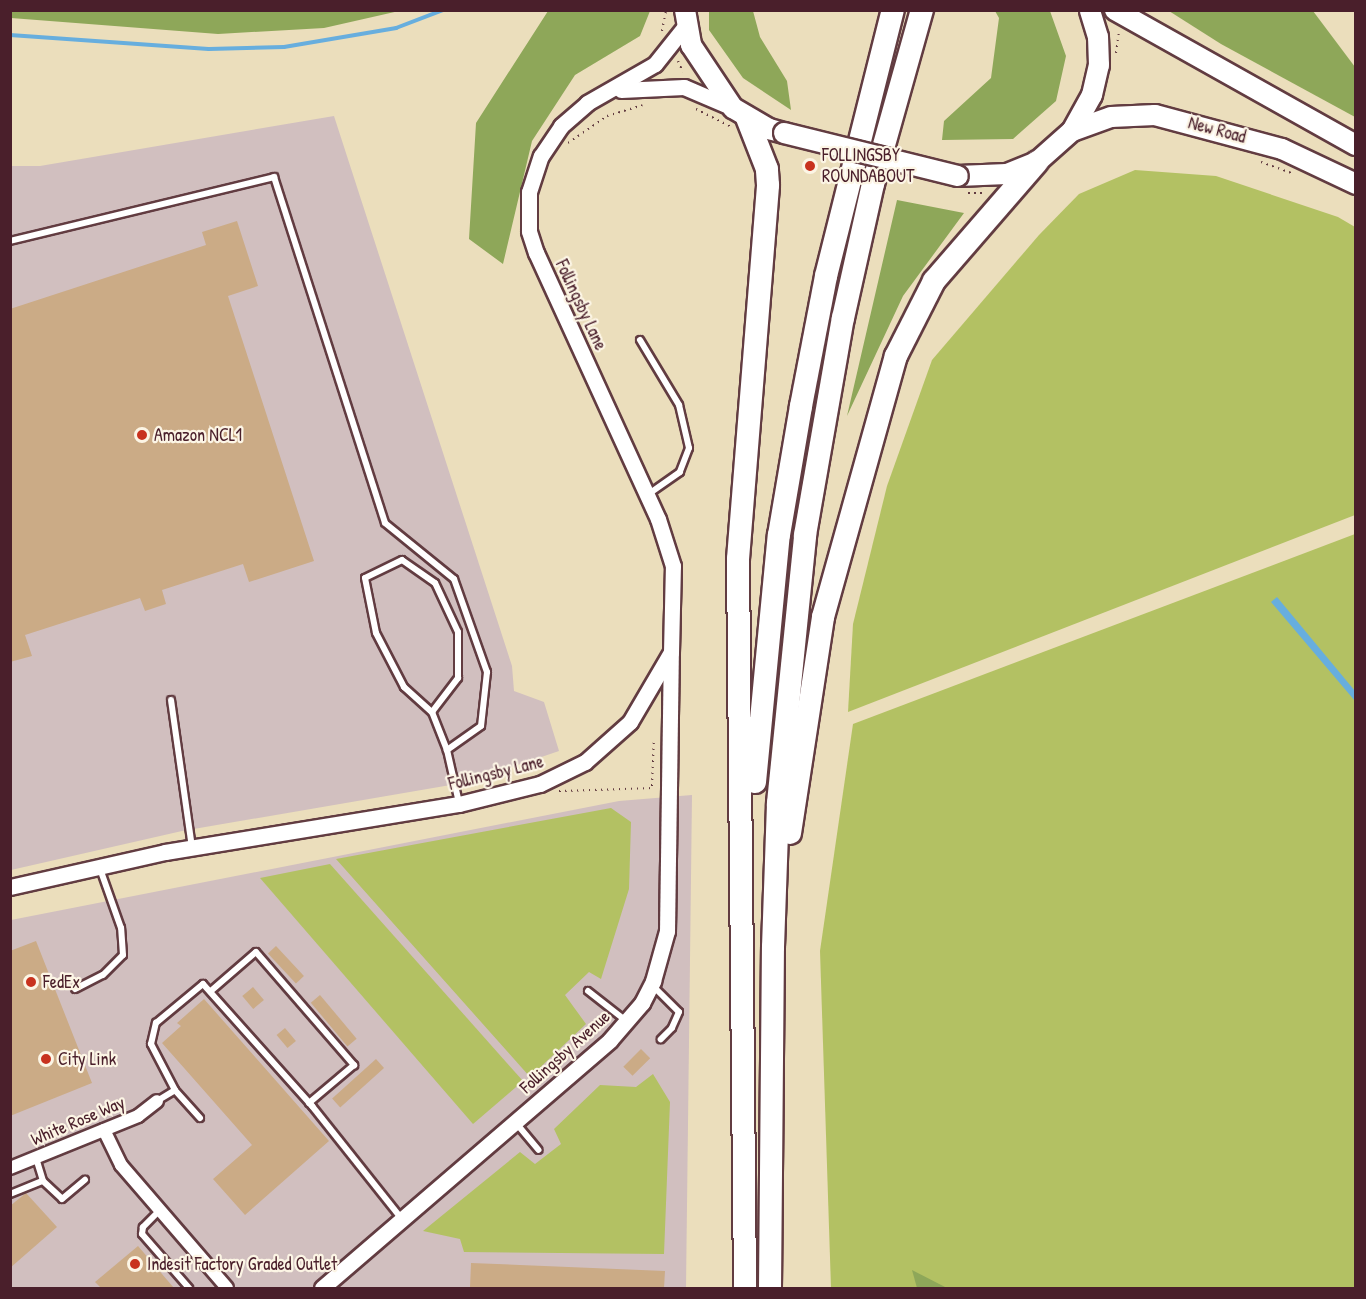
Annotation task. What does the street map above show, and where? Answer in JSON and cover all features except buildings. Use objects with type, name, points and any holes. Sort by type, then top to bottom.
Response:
[{"type":"highway","points":[[745,942],[758,735],[779,535],[826,276],[893,10]]},
{"type":"highway","points":[[770,1288],[773,947],[778,803],[805,535],[841,329],[870,195],[922,10]]},
{"type":"highway","points":[[745,120],[768,185],[738,559],[745,942],[745,1288]]},
{"type":"highway","points":[[773,947],[823,617],[896,356],[934,281],[962,245],[1016,189],[1037,162]]},
{"type":"main road","points":[[685,18],[692,45],[745,120],[958,183],[1007,174],[1037,162],[1072,131],[1092,95],[1099,65],[1098,37],[1090,10]]},
{"type":"main road","points":[[1115,10],[1356,145]]},
{"type":"main road","name":"New Road","points":[[1072,131],[1124,114],[1155,115],[1282,149],[1356,184]]},
{"type":"street","name":"Follingsby Lane","points":[[10,886],[192,847],[459,804],[540,784],[585,762],[630,722],[671,652],[672,566],[647,494],[529,231],[529,192],[549,140],[573,114],[655,64],[685,18]]},
{"type":"street","name":"Follingsby Lane","points":[[612,91],[660,86],[684,87],[745,120]]},
{"type":"street","name":"Follingsby Avenue","points":[[322,1288],[627,1022],[651,985],[667,931],[671,652]]},
{"type":"street","name":"White Rose Way","points":[[10,1168],[138,1116],[157,1101]]},
{"type":"street","points":[[104,1130],[121,1165],[227,1288]]},
{"type":"lane","points":[[10,241],[274,177],[385,523],[454,579],[487,672],[481,726],[447,750]]},
{"type":"lane","points":[[640,340],[680,405],[689,448],[680,472],[647,494]]},
{"type":"lane","points":[[432,712],[458,678],[458,632],[435,584],[402,560],[365,578],[376,633],[404,687],[432,712],[447,750],[459,804]]},
{"type":"lane","points":[[171,700],[192,847]]},
{"type":"lane","points":[[75,989],[103,975],[123,955],[121,928],[99,866]]},
{"type":"lane","points":[[212,990],[256,952],[354,1065],[309,1103]]},
{"type":"lane","points":[[200,1118],[175,1090],[151,1044],[153,1027],[197,986],[203,984],[212,990],[309,1103],[403,1219]]},
{"type":"lane","points":[[651,985],[679,1012],[672,1028],[661,1039]]},
{"type":"lane","points":[[588,991],[627,1022]]},
{"type":"lane","points":[[157,1101],[175,1090]]},
{"type":"lane","points":[[515,1122],[539,1150]]},
{"type":"lane","points":[[36,1158],[43,1181],[62,1199],[85,1180]]},
{"type":"lane","points":[[10,1194],[43,1181]]},
{"type":"lane","points":[[159,1211],[143,1227],[142,1234],[189,1288]]},
{"type":"path","points":[[666,10],[659,42],[675,54],[684,75],[683,100],[706,117],[745,120]]},
{"type":"path","points":[[561,150],[581,131],[607,116],[651,104]]},
{"type":"path","points":[[1253,159],[1294,174]]},
{"type":"path","points":[[958,183],[974,195],[1016,189]]},
{"type":"path","points":[[557,792],[652,786]]},
{"type":"shaded area","points":[[334,116],[512,666],[514,691],[544,702],[559,751],[468,782],[182,831],[11,870],[10,166],[40,166]]},
{"type":"shaded area","points":[[692,795],[686,1288],[11,1288],[11,920],[619,801]]},
{"type":"green space","points":[[10,11],[399,11],[324,28],[218,34],[11,18]]},
{"type":"green space","points":[[548,11],[650,11],[640,36],[575,75],[532,141],[503,264],[469,239],[476,123]]},
{"type":"green space","points":[[709,11],[753,11],[760,37],[787,81],[791,110],[743,78],[709,30]]},
{"type":"green space","points":[[995,11],[1050,11],[1066,56],[1056,101],[1013,139],[942,140],[944,121],[991,78],[999,18]]},
{"type":"green space","points":[[1169,11],[1313,11],[1355,67],[1355,117],[1221,44]]},
{"type":"green space","points":[[1135,170],[1216,176],[1338,217],[1355,227],[1355,515],[848,712],[853,624],[887,486],[932,360],[1039,235],[1079,194]]},
{"type":"green space","points":[[897,200],[964,213],[903,296],[847,416]]},
{"type":"green space","points":[[1355,534],[1355,1288],[831,1288],[820,951],[853,724]]},
{"type":"green space","points":[[611,808],[631,822],[629,889],[601,979],[589,972],[565,995],[586,1024],[530,1077],[336,859]]},
{"type":"green space","points":[[330,864],[523,1081],[473,1124],[260,878]]},
{"type":"green space","points":[[653,1074],[670,1102],[664,1254],[464,1252],[460,1239],[423,1231],[520,1152],[535,1164],[561,1144],[554,1129],[600,1085],[636,1087]]},
{"type":"green space","points":[[912,1270],[947,1288],[917,1288]]},
{"type":"water","points":[[1277,597],[1355,691],[1355,701],[1271,602]]},
{"type":"waterway","points":[[10,35],[209,49],[284,47],[396,28],[443,10]]},
{"type":"place","name":"FOLLINGSBY ROUNDABOUT","points":[[810,166]]},
{"type":"place","name":"Amazon NCL1","points":[[142,435]]},
{"type":"place","name":"FedEx","points":[[31,982]]},
{"type":"place","name":"City Link","points":[[46,1059]]},
{"type":"place","name":"Indesit Factory Graded Outlet","points":[[135,1264]]}]
